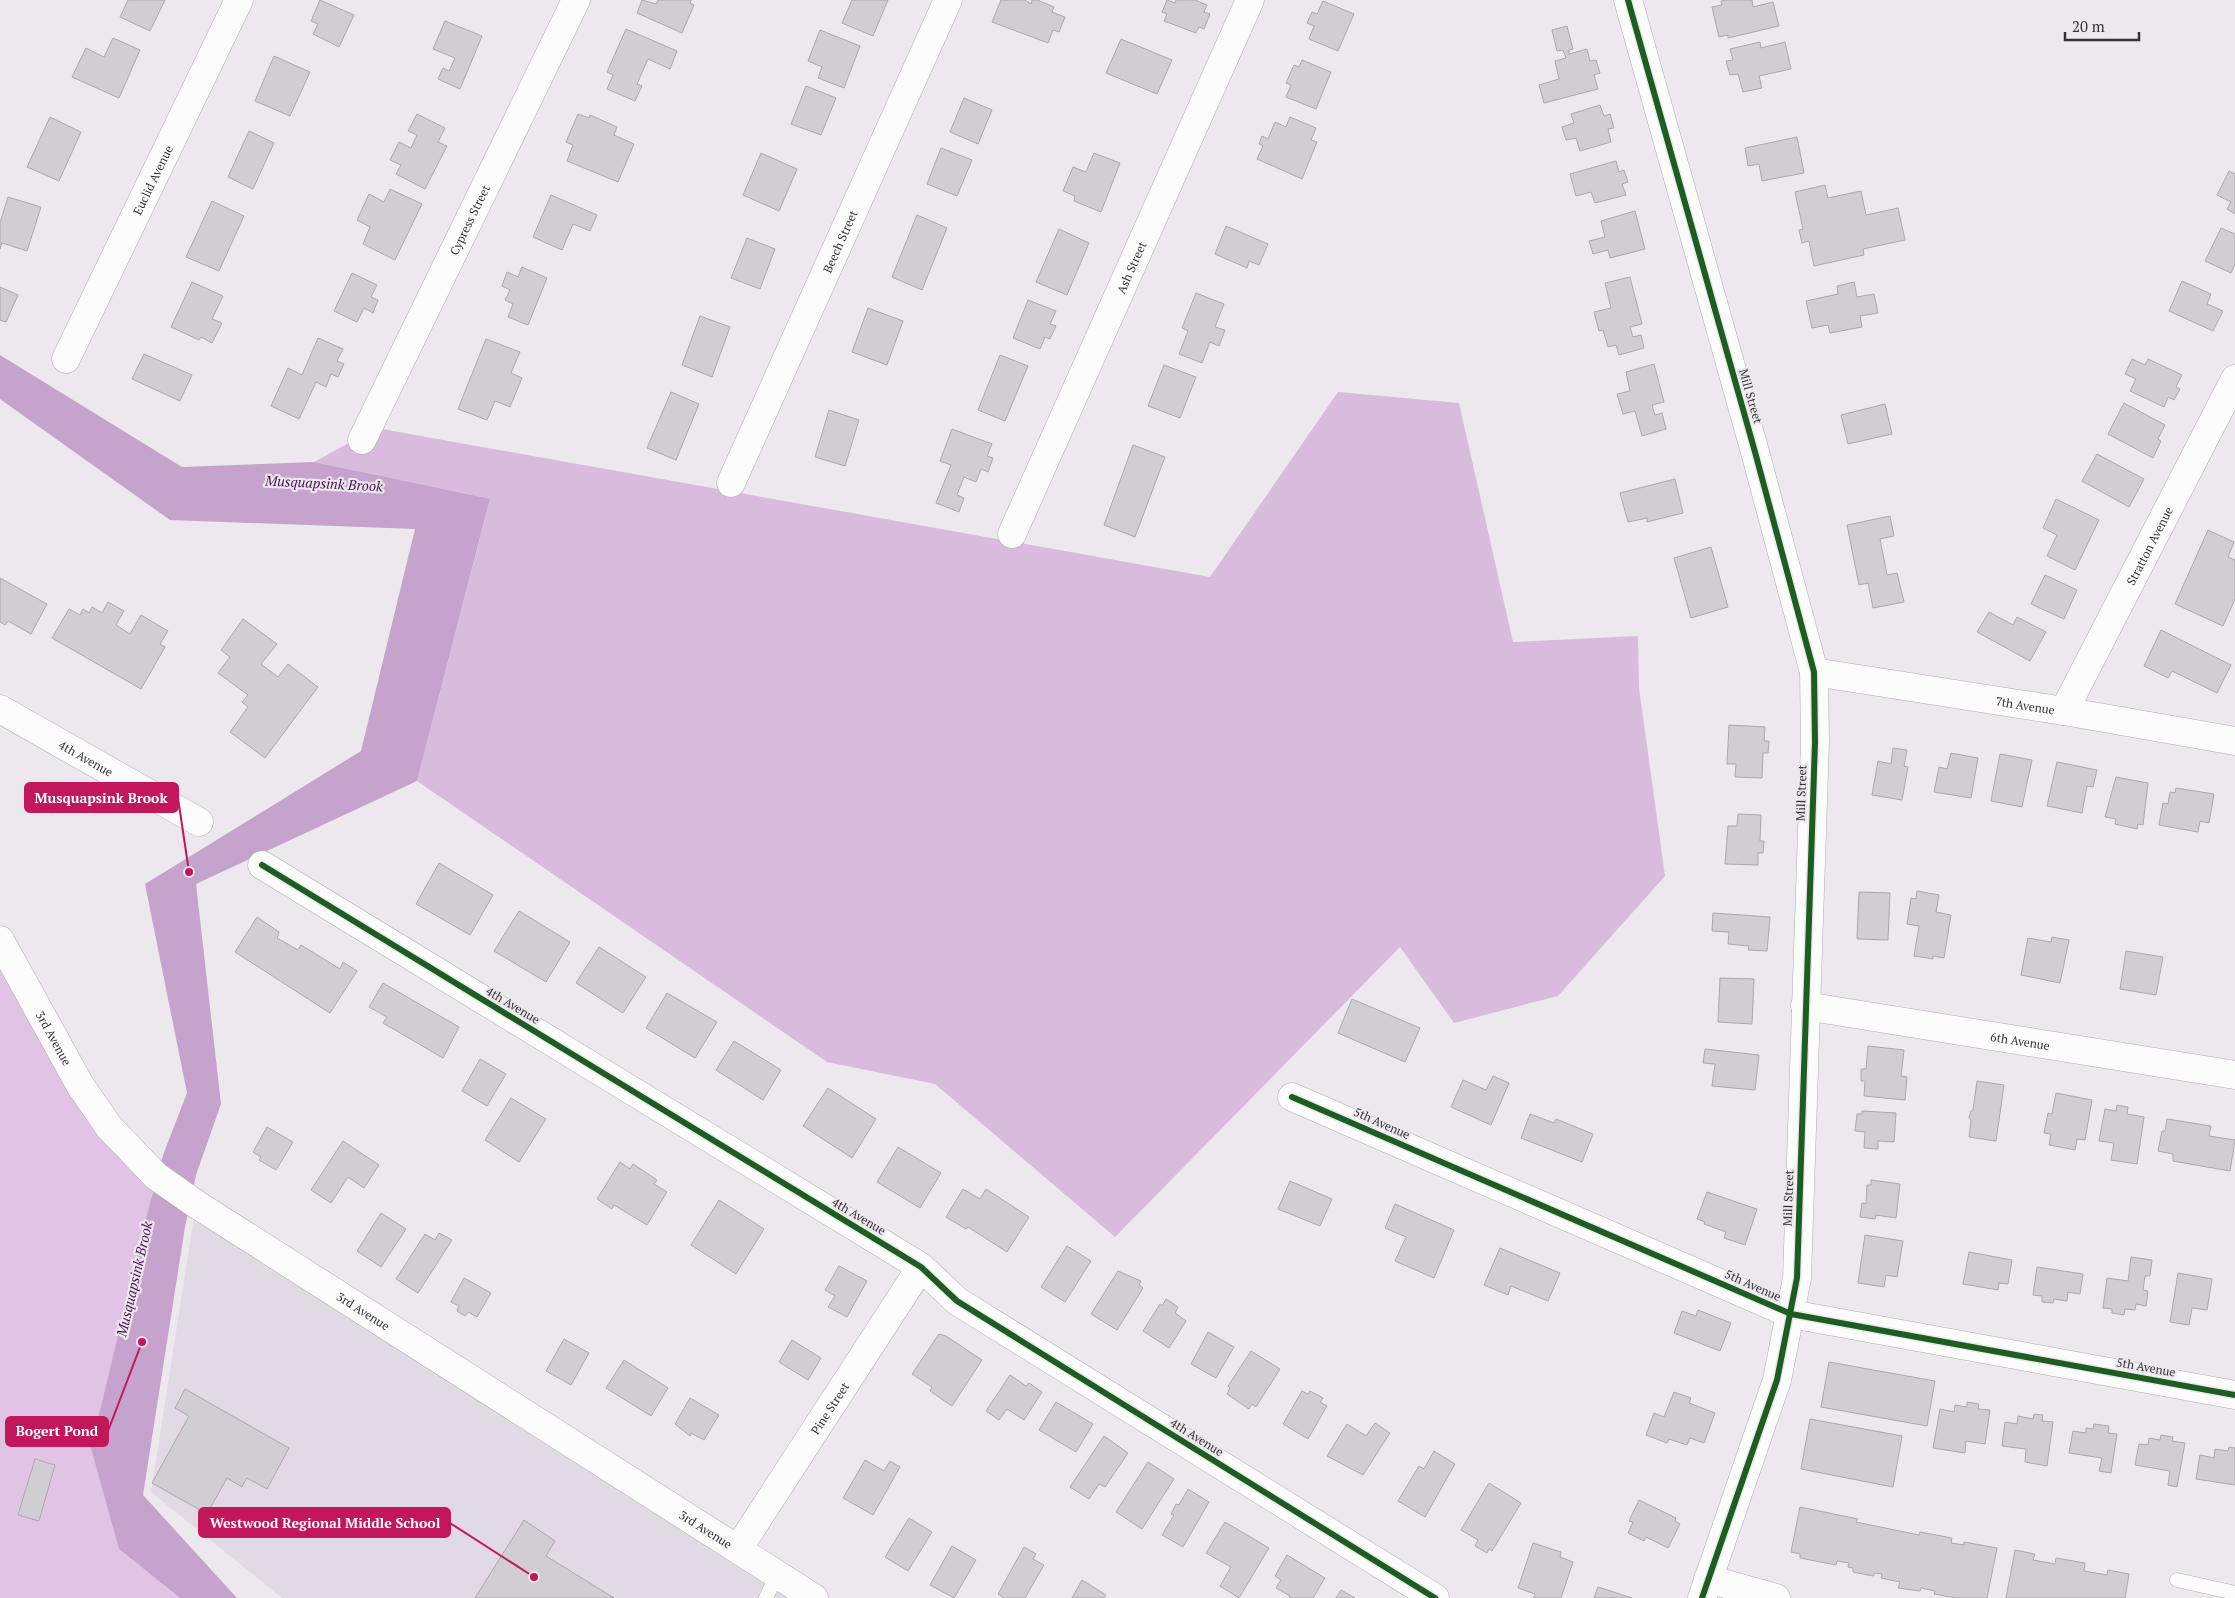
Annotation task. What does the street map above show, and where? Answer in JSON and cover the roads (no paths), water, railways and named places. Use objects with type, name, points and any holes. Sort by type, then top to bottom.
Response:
[{"type":"street","name":"Euclid Avenue","points":[[66,359],[239,0]]},
{"type":"street","name":"Cypress Street","points":[[362,440],[576,0]]},
{"type":"street","name":"Beech Street","points":[[731,483],[948,0]]},
{"type":"street","name":"Ash Street","points":[[1012,534],[1250,0]]},
{"type":"street","name":"Mill Street","points":[[1628,0],[1756,452],[1814,672],[1815,742],[1797,1278],[1777,1380],[1705,1588]]},
{"type":"street","name":"Stratton Avenue","points":[[2064,711],[2235,379]]},
{"type":"street","name":"7th Avenue","points":[[1814,672],[2064,711],[2235,741]]},
{"type":"street","name":"4th Avenue","points":[[0,708],[199,822]]},
{"type":"street","name":"4th Avenue","points":[[262,865],[921,1267],[957,1301],[1435,1598]]},
{"type":"street","name":"3rd Avenue","points":[[0,940],[80,1085],[108,1128],[156,1176],[196,1204],[738,1549],[771,1586],[814,1598]]},
{"type":"street","name":"6th Avenue","points":[[1805,1006],[2235,1076]]},
{"type":"street","name":"5th Avenue","points":[[1292,1097],[1791,1314],[2235,1395]]},
{"type":"street","name":"Pine Street","points":[[738,1549],[921,1267]]},
{"type":"street","points":[[1705,1588],[1776,1598]]},
{"type":"lane","points":[[2177,1580],[2235,1593]]},
{"type":"water","points":[[0,355],[182,467],[314,462],[490,499],[417,781],[196,884],[221,1104],[196,1175],[185,1227],[143,1495],[237,1598],[180,1598],[119,1549],[91,1448],[163,1155],[187,1093],[145,884],[361,751],[415,529],[170,520],[0,399]]},
{"type":"place","name":"Musquapsink Brook","points":[[189,872]]},
{"type":"place","name":"Bogert Pond","points":[[142,1342]]},
{"type":"place","name":"Westwood Regional Middle School","points":[[534,1577]]}]
